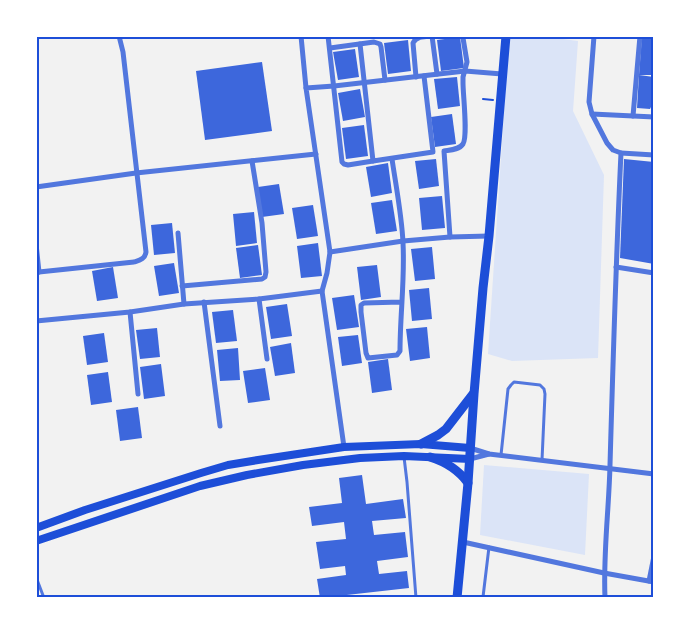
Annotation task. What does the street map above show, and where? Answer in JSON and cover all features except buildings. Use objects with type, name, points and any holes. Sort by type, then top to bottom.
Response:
[{"type":"main road","points":[[457,598],[506,36]]},
{"type":"main road","points":[[421,444],[446,429],[474,394]]},
{"type":"main road","points":[[36,528],[85,510],[228,466],[344,447],[421,444],[470,448]]},
{"type":"main road","points":[[36,541],[200,486],[304,464],[360,458],[404,456],[470,459]]},
{"type":"main road","points":[[430,457],[444,461],[458,470],[468,483]]},
{"type":"street","points":[[36,244],[38,273],[134,262],[142,260],[145,256],[123,52],[119,36]]},
{"type":"street","points":[[301,36],[306,88],[330,252],[322,291],[344,447]]},
{"type":"street","points":[[328,36],[342,162],[348,165],[444,151],[463,145],[465,139],[463,83],[467,62],[464,38],[462,36]]},
{"type":"street","points":[[416,77],[413,43],[417,37],[434,36],[437,74]]},
{"type":"street","points":[[594,36],[589,102],[592,114],[607,143],[613,150],[620,153],[654,155]]},
{"type":"street","points":[[633,116],[640,36]]},
{"type":"street","points":[[330,48],[374,42],[380,44],[385,80]]},
{"type":"street","points":[[360,44],[374,161]]},
{"type":"street","points":[[306,88],[465,71],[502,74]]},
{"type":"street","points":[[424,76],[433,152]]},
{"type":"street","points":[[592,114],[654,118]]},
{"type":"street","points":[[444,151],[450,237]]},
{"type":"street","points":[[605,598],[604,573],[610,468],[620,153]]},
{"type":"street","points":[[36,187],[136,173],[316,154]]},
{"type":"street","points":[[392,159],[403,241],[404,270],[400,353],[397,355],[368,358],[360,312],[361,305],[364,303],[401,302]]},
{"type":"street","points":[[182,286],[265,278],[262,223],[252,161]]},
{"type":"street","points":[[178,233],[184,304]]},
{"type":"street","points":[[330,252],[403,241],[489,236]]},
{"type":"street","points":[[616,267],[654,273]]},
{"type":"street","points":[[36,321],[322,291]]},
{"type":"street","points":[[259,299],[267,360]]},
{"type":"street","points":[[204,302],[220,426]]},
{"type":"street","points":[[130,312],[138,394]]},
{"type":"street","points":[[470,448],[501,456],[654,474]]},
{"type":"street","points":[[470,459],[489,454]]},
{"type":"street","points":[[463,542],[604,573],[651,581],[654,556]]},
{"type":"lane","points":[[501,456],[508,389],[514,382],[540,385],[544,389],[542,460]]},
{"type":"lane","points":[[404,456],[408,482],[416,598]]},
{"type":"lane","points":[[483,598],[489,547]]},
{"type":"lane","points":[[36,577],[44,598]]},
{"type":"shaded area","points":[[509,36],[540,36],[578,41],[573,111],[604,175],[598,358],[512,361],[488,354]]},
{"type":"shaded area","points":[[484,465],[589,474],[585,555],[480,535]]}]
